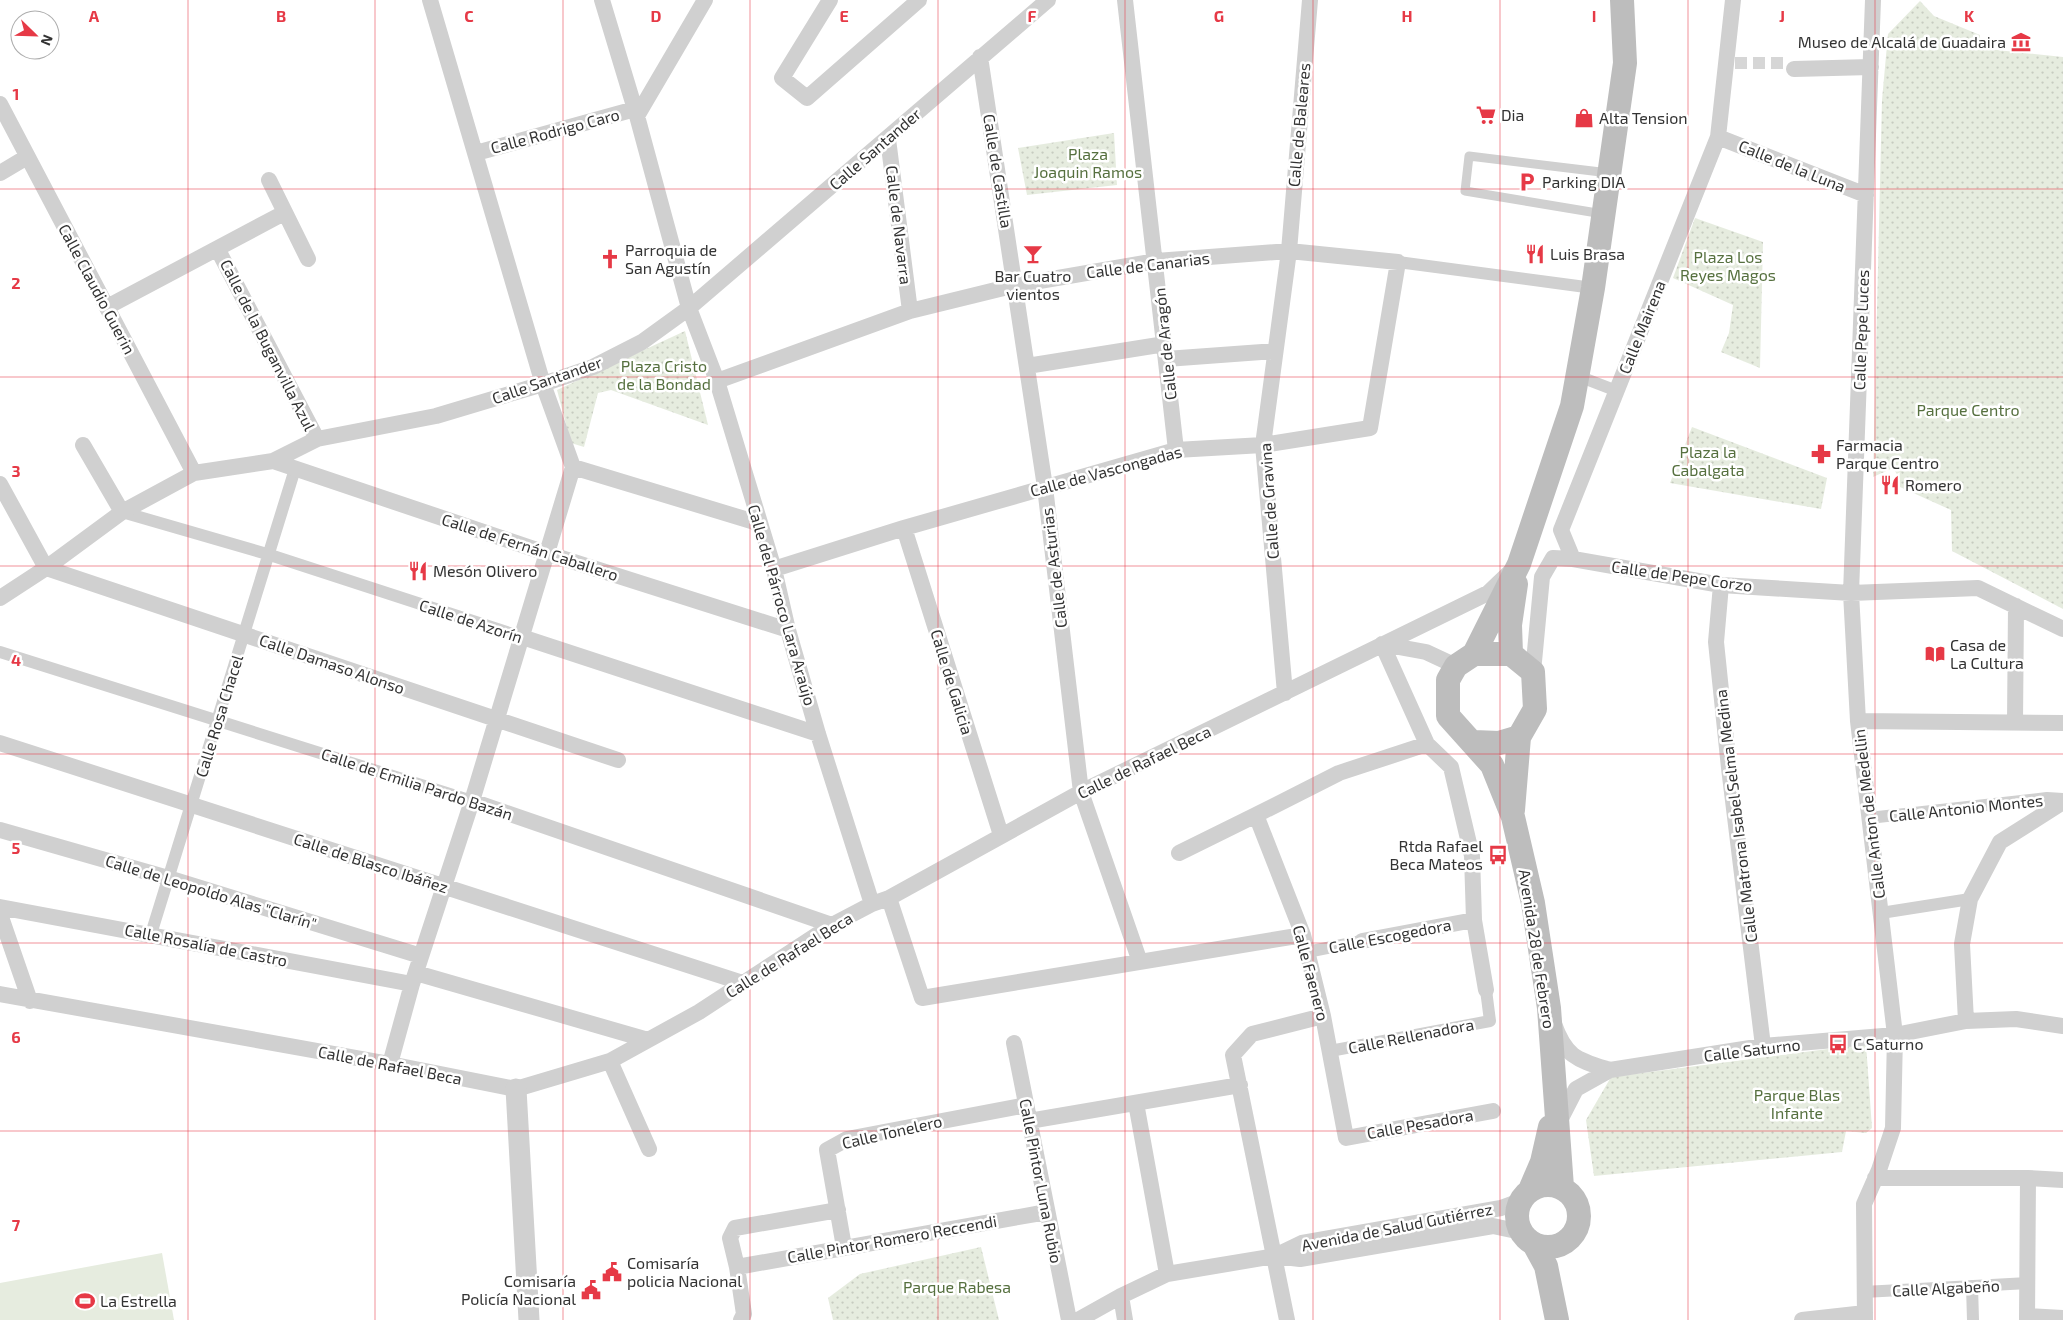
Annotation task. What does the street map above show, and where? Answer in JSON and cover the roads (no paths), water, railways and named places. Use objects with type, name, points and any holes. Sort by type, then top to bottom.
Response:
[{"type":"main road","points":[[1511,654],[1510,625],[1519,564],[1572,406],[1593,288],[1625,63],[1622,0]]},
{"type":"main road","points":[[1465,660],[1511,654],[1533,672],[1535,709],[1519,737],[1499,743],[1474,742],[1448,716],[1448,680],[1465,660],[1519,564]]},
{"type":"main road","name":"Avenida 28 de Febrero","points":[[1513,817],[1519,737]]},
{"type":"main road","name":"Avenida 28 de Febrero","points":[[1474,742],[1492,765],[1513,817],[1533,903],[1549,1008],[1562,1187]]},
{"type":"main road","name":"Avenida 28 de Febrero","points":[[1525,1195],[1550,1135],[1554,1083]]},
{"type":"main road","points":[[1527,1238],[1549,1248],[1564,1243],[1576,1231],[1580,1215],[1575,1198],[1562,1187],[1546,1184],[1525,1195],[1517,1216],[1527,1238],[1546,1266],[1558,1320]]},
{"type":"main road","points":[[1558,1320],[1564,1243]]},
{"type":"street","points":[[390,1064],[421,956],[472,801],[573,467],[543,384],[430,0]]},
{"type":"street","name":"Calle del Párroco Lara Araújo","points":[[602,0],[636,112],[689,308],[717,381],[758,523],[774,569],[788,630],[818,734],[872,904]]},
{"type":"street","points":[[636,112],[705,0]]},
{"type":"street","points":[[830,0],[782,78],[807,98],[919,0]]},
{"type":"street","name":"Calle Santander","points":[[0,598],[46,568],[122,512],[194,473],[273,461],[317,439],[436,416],[593,367],[642,342],[689,308],[1048,0]]},
{"type":"street","name":"Calle de Aragón","points":[[1125,0],[1176,450]]},
{"type":"street","name":"Calle de Baleares","points":[[1288,250],[1310,0]]},
{"type":"street","name":"Calle Mairena","points":[[1573,559],[1561,530],[1718,137],[1731,63],[1733,0]]},
{"type":"street","name":"Calle Pepe Luces","points":[[1851,593],[1873,0]]},
{"type":"street","name":"Calle de Castilla","points":[[980,57],[1016,284]]},
{"type":"street","points":[[1791,66],[1871,67]]},
{"type":"street","name":"Calle Claudio Guerin","points":[[0,104],[194,473]]},
{"type":"street","name":"Calle Rodrigo Caro","points":[[476,153],[636,112]]},
{"type":"street","name":"Calle de la Luna","points":[[1718,137],[1866,195]]},
{"type":"street","name":"Calle de Navarra","points":[[888,139],[910,310]]},
{"type":"street","points":[[0,173],[27,157]]},
{"type":"street","points":[[269,180],[308,259]]},
{"type":"street","points":[[107,307],[218,250],[284,213]]},
{"type":"street","name":"Calle de la Buganvilla Azul","points":[[218,250],[317,439]]},
{"type":"street","name":"Calle de Canarias","points":[[717,381],[910,310],[1016,284],[1156,261],[1288,250],[1398,262],[1593,288]]},
{"type":"street","name":"Calle de Gravina","points":[[1285,693],[1263,445],[1288,250]]},
{"type":"street","name":"Calle de Vascongadas","points":[[774,569],[904,528],[1176,450],[1263,445],[1370,428],[1398,262]]},
{"type":"street","name":"Calle de Asturias","points":[[1016,284],[1045,487],[1081,792],[1140,962]]},
{"type":"street","points":[[1028,366],[1166,351],[1275,351]]},
{"type":"street","points":[[1578,376],[1616,391]]},
{"type":"street","points":[[82,445],[122,512]]},
{"type":"street","name":"Calle de Fernán Caballero","points":[[273,461],[546,553],[788,630]]},
{"type":"street","points":[[573,467],[758,523]]},
{"type":"street","name":"Calle Rosa Chacel","points":[[151,934],[267,554],[295,469]]},
{"type":"street","points":[[0,484],[46,568]]},
{"type":"street","name":"Calle de Azorín","points":[[122,512],[267,554],[818,734]]},
{"type":"street","name":"Calle de Galicia","points":[[904,528],[1001,835]]},
{"type":"street","points":[[1533,672],[1542,577],[1554,558],[1573,559]]},
{"type":"street","name":"Calle de Pepe Corzo","points":[[1573,559],[1721,585],[1851,593],[1978,588],[2063,629]]},
{"type":"street","name":"Calle de Rafael Beca","points":[[0,994],[30,1001],[390,1064],[516,1090],[610,1062],[699,1012],[832,924],[872,904],[889,898],[1081,792],[1488,592],[1519,564]]},
{"type":"street","name":"Calle Damaso Alonso","points":[[46,568],[618,760]]},
{"type":"street","name":"Calle Matrona Isabel Selma Medina","points":[[1721,585],[1716,642],[1729,768],[1763,1046]]},
{"type":"street","name":"Calle Anton de Medellin","points":[[1851,593],[1858,720],[1896,1035],[1893,1128],[1864,1204],[1865,1316]]},
{"type":"street","points":[[2015,722],[2016,606]]},
{"type":"street","points":[[1382,644],[1465,660]]},
{"type":"street","points":[[1382,644],[1427,744],[1451,766],[1472,856],[1474,920],[1486,990]]},
{"type":"street","name":"Calle de Emilia Pardo Bazán","points":[[0,652],[472,801],[832,924]]},
{"type":"street","points":[[1858,720],[2063,723]]},
{"type":"street","name":"Calle de Blasco Ibáñez","points":[[0,743],[743,983]]},
{"type":"street","points":[[1179,853],[1339,773],[1427,744]]},
{"type":"street","name":"Calle Antonio Montes","points":[[1869,818],[2047,798],[2063,801]]},
{"type":"street","points":[[1966,1021],[1962,944],[1970,899],[2000,842],[2063,801]]},
{"type":"street","name":"Calle Faenero","points":[[1256,815],[1303,935],[1323,1016],[1346,1138]]},
{"type":"street","name":"Calle de Leopoldo Alas \"Clarín\"","points":[[0,830],[168,878],[421,956]]},
{"type":"street","points":[[889,898],[922,998],[1303,935]]},
{"type":"street","points":[[1881,913],[1970,899]]},
{"type":"street","name":"Calle Rosalía de Castro","points":[[0,907],[414,979]]},
{"type":"street","points":[[0,914],[30,1001]]},
{"type":"street","name":"Calle Escogedora","points":[[1307,952],[1474,920]]},
{"type":"street","points":[[414,979],[648,1040]]},
{"type":"street","name":"Calle Rellenadora","points":[[1330,1051],[1490,1021],[1486,990]]},
{"type":"street","points":[[1549,1008],[1560,1039],[1578,1060],[1610,1070]]},
{"type":"street","points":[[1287,1320],[1233,1055],[1252,1034],[1323,1016]]},
{"type":"street","name":"Calle Saturno","points":[[1610,1070],[1763,1046],[1896,1035],[1966,1021],[2016,1019],[2063,1026]]},
{"type":"street","name":"Calle Pintor Luna Rubio","points":[[1014,1043],[1069,1320]]},
{"type":"street","points":[[610,1062],[649,1149]]},
{"type":"street","points":[[1558,1124],[1576,1089],[1610,1070]]},
{"type":"street","points":[[1029,1121],[1240,1084]]},
{"type":"street","points":[[516,1090],[529,1320]]},
{"type":"street","points":[[1136,1103],[1167,1274]]},
{"type":"street","name":"Calle Tonelero","points":[[844,1246],[827,1150],[847,1139],[1026,1104]]},
{"type":"street","name":"Calle Pesadora","points":[[1346,1138],[1493,1111]]},
{"type":"street","points":[[1875,1178],[2028,1178],[2063,1180]]},
{"type":"street","points":[[2028,1178],[2028,1318],[2063,1318]]},
{"type":"street","name":"Avenida de Salud Gutiérrez","points":[[1078,1320],[1121,1296],[1167,1274],[1275,1256],[1302,1243],[1501,1208],[1525,1195]]},
{"type":"street","points":[[740,1320],[744,1314],[737,1267],[730,1238],[735,1228],[838,1210]]},
{"type":"street","name":"Calle Pintor Romero Reccendi","points":[[737,1267],[844,1246],[1047,1212]]},
{"type":"street","name":"Avenida de Salud Gutiérrez","points":[[1275,1256],[1300,1259],[1493,1226],[1527,1238]]},
{"type":"street","name":"Calle Algabeño","points":[[1864,1292],[2028,1282]]},
{"type":"street","points":[[1972,1286],[1973,1320]]},
{"type":"street","points":[[1121,1296],[1124,1320]]},
{"type":"street","points":[[1802,1320],[1865,1316]]},
{"type":"lane","points":[[1604,214],[1465,191],[1468,156],[1610,172]]},
{"type":"tunnel","points":[[1735,63],[1788,63]]},
{"type":"place","name":"Museo de Alcalá de Guadaira","points":[[2021,42]]},
{"type":"place","name":"Dia","points":[[1486,115]]},
{"type":"place","name":"Alta Tension","points":[[1584,118]]},
{"type":"place","name":"Parking DIA","points":[[1527,182]]},
{"type":"place","name":"Bar Cuatro vientos","points":[[1033,254]]},
{"type":"place","name":"Luis Brasa","points":[[1535,254]]},
{"type":"place","name":"Parroquia de San Agustín","points":[[610,259]]},
{"type":"place","name":"Farmacia Parque Centro","points":[[1821,454]]},
{"type":"place","name":"Romero","points":[[1890,485]]},
{"type":"place","name":"Mesón Olivero","points":[[418,571]]},
{"type":"place","name":"Casa de La Cultura","points":[[1935,654]]},
{"type":"place","name":"Rtda Rafael Beca Mateos","points":[[1498,855]]},
{"type":"place","name":"C Saturno","points":[[1838,1044]]},
{"type":"place","name":"Comisaría policia Nacional","points":[[612,1272]]},
{"type":"place","name":"Comisaría Policía Nacional","points":[[591,1290]]},
{"type":"place","name":"La Estrella","points":[[85,1301]]},
{"type":"park label","name":"Plaza Joaquin Ramos","points":[[1088,163]]},
{"type":"park label","name":"Plaza Los Reyes Magos","points":[[1728,266]]},
{"type":"park label","name":"Plaza Cristo de la Bondad","points":[[664,375]]},
{"type":"park label","name":"Parque Centro","points":[[1968,410]]},
{"type":"park label","name":"Plaza la Cabalgata","points":[[1708,461]]},
{"type":"park label","name":"Parque Blas Infante","points":[[1797,1104]]},
{"type":"park label","name":"Parque Rabesa","points":[[957,1287]]}]
